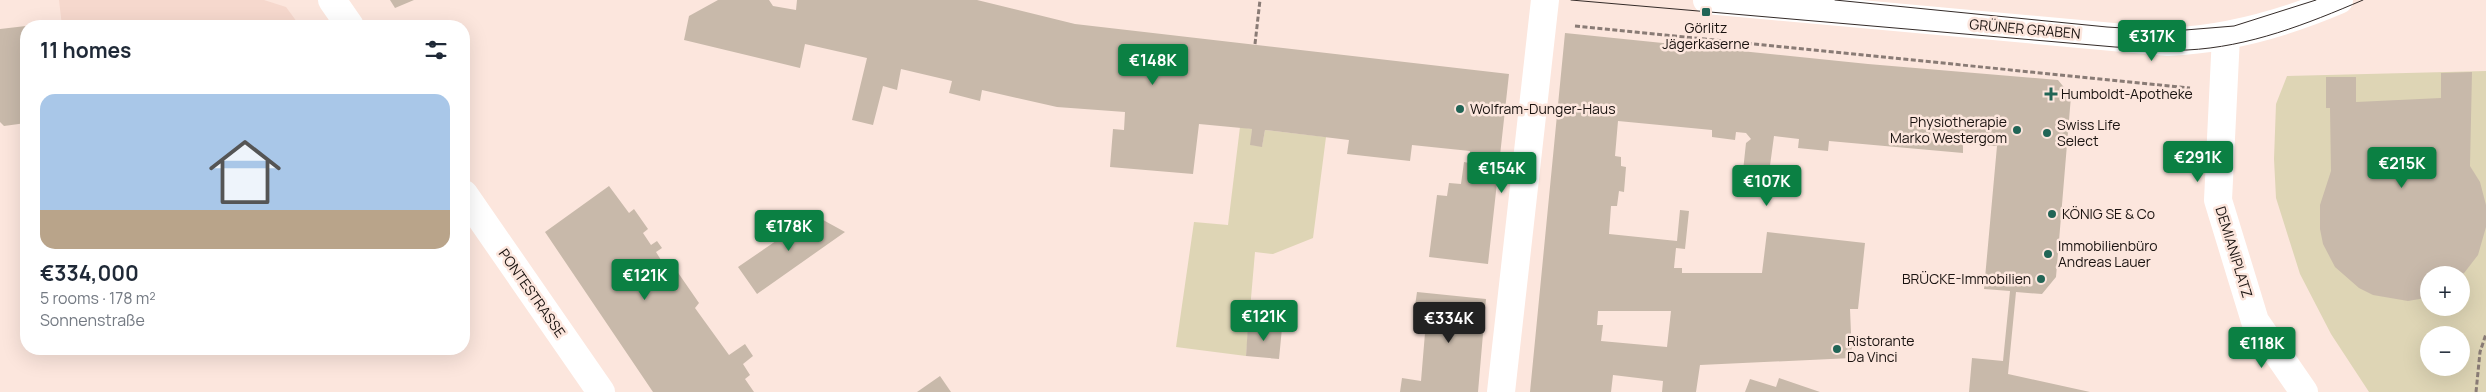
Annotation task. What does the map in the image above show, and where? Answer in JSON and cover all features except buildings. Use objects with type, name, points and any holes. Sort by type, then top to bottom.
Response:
[{"type":"street","points":[[332,0],[346,20]]},
{"type":"street","points":[[1501,392],[1545,0]]},
{"type":"street","name":"GRÜNER GRABEN","points":[[1707,0],[2168,42],[2226,36],[2285,21],[2339,0]]},
{"type":"street","name":"DEMIANIPLATZ","points":[[2226,36],[2218,200],[2255,321],[2304,392]]},
{"type":"street","name":"PONTESTRASSE","points":[[470,203],[601,392]]},
{"type":"path","points":[[1255,44],[1260,0]]},
{"type":"path","points":[[1599,28],[2182,88],[2222,88]]},
{"type":"path","points":[[2476,392],[2480,352],[2486,334]]},
{"type":"shaded area","points":[[59,0],[264,0],[286,7],[296,20],[61,20]]},
{"type":"shaded area","points":[[2486,71],[2486,392],[2369,392],[2331,334],[2300,274],[2276,198],[2274,159],[2276,104],[2287,76]]},
{"type":"shaded area","points":[[1240,127],[1252,129],[1251,145],[1262,146],[1265,130],[1326,137],[1313,238],[1273,254],[1255,252],[1246,356],[1176,347],[1194,222],[1228,225]]},
{"type":"tram line","points":[[1571,0],[2160,50],[2210,48],[2255,39],[2299,26],[2363,0]]},
{"type":"tram line","points":[[1835,0],[2107,27],[2173,31],[2234,26],[2316,0]]},
{"type":"place","name":"Görlitz Jägerkaserne","points":[[1706,12]]},
{"type":"place","name":"Humboldt-Apotheke","points":[[2051,94]]},
{"type":"place","name":"Wolfram-Dunger-Haus","points":[[1460,109]]},
{"type":"place","name":"Physiotherapie Marko Westergom","points":[[2017,130]]},
{"type":"place","name":"Swiss Life Select","points":[[2047,133]]},
{"type":"place","name":"KÖNIG SE & Co","points":[[2052,214]]},
{"type":"place","name":"Immobilienbüro Andreas Lauer","points":[[2048,254]]},
{"type":"place","name":"BRÜCKE-Immobilien","points":[[2041,279]]},
{"type":"place","name":"Ristorante Da Vinci","points":[[1837,349]]}]
